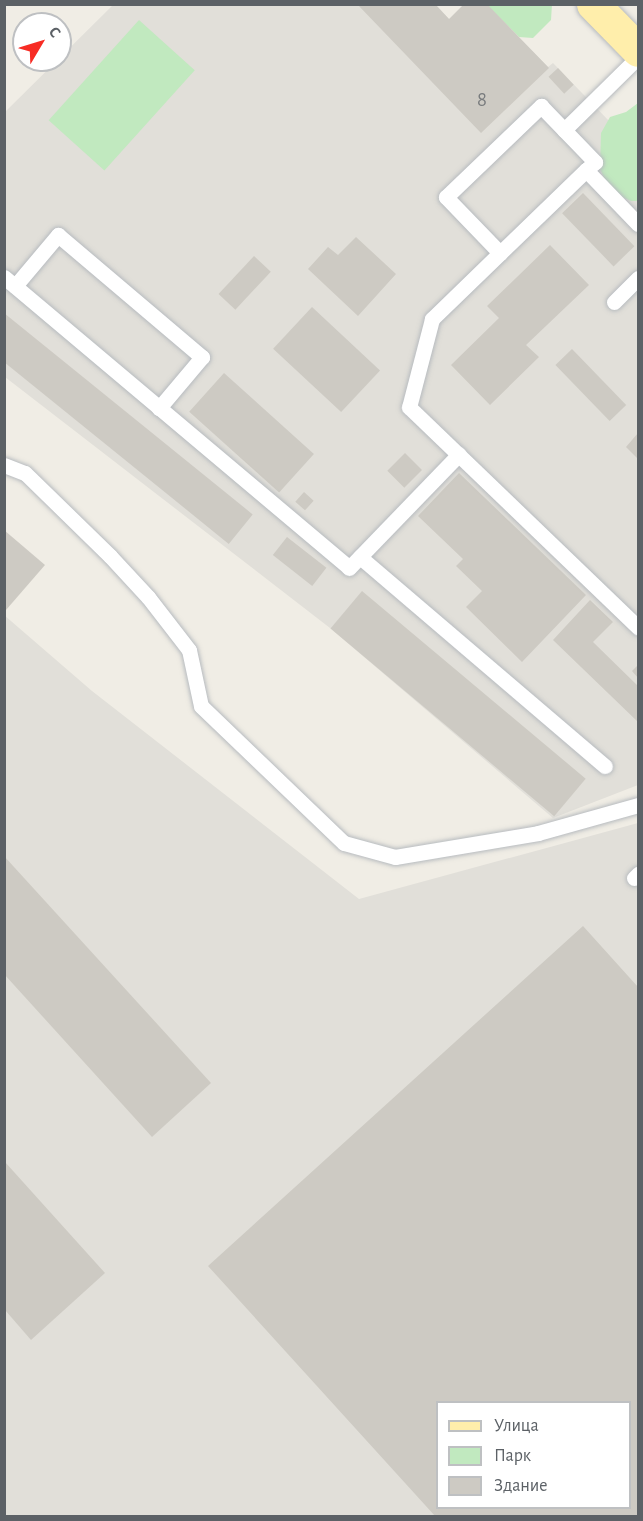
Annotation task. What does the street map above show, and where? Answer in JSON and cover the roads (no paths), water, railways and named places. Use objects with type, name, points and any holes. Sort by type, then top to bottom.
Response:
[{"type":"main road","points":[[593,4],[639,50]]},
{"type":"lane","points":[[564,130],[639,57]]},
{"type":"lane","points":[[500,253],[446,197],[541,106],[595,162],[432,319],[409,407],[639,627]]},
{"type":"lane","points":[[586,170],[639,224]]},
{"type":"lane","points":[[159,408],[202,357],[58,235],[10,282],[159,408],[349,568],[459,454]]},
{"type":"lane","points":[[614,302],[639,278]]},
{"type":"lane","points":[[4,465],[25,474],[110,556],[148,597],[189,650],[201,705],[344,843],[395,857],[538,833],[639,805]]},
{"type":"lane","points":[[360,557],[605,765]]}]
